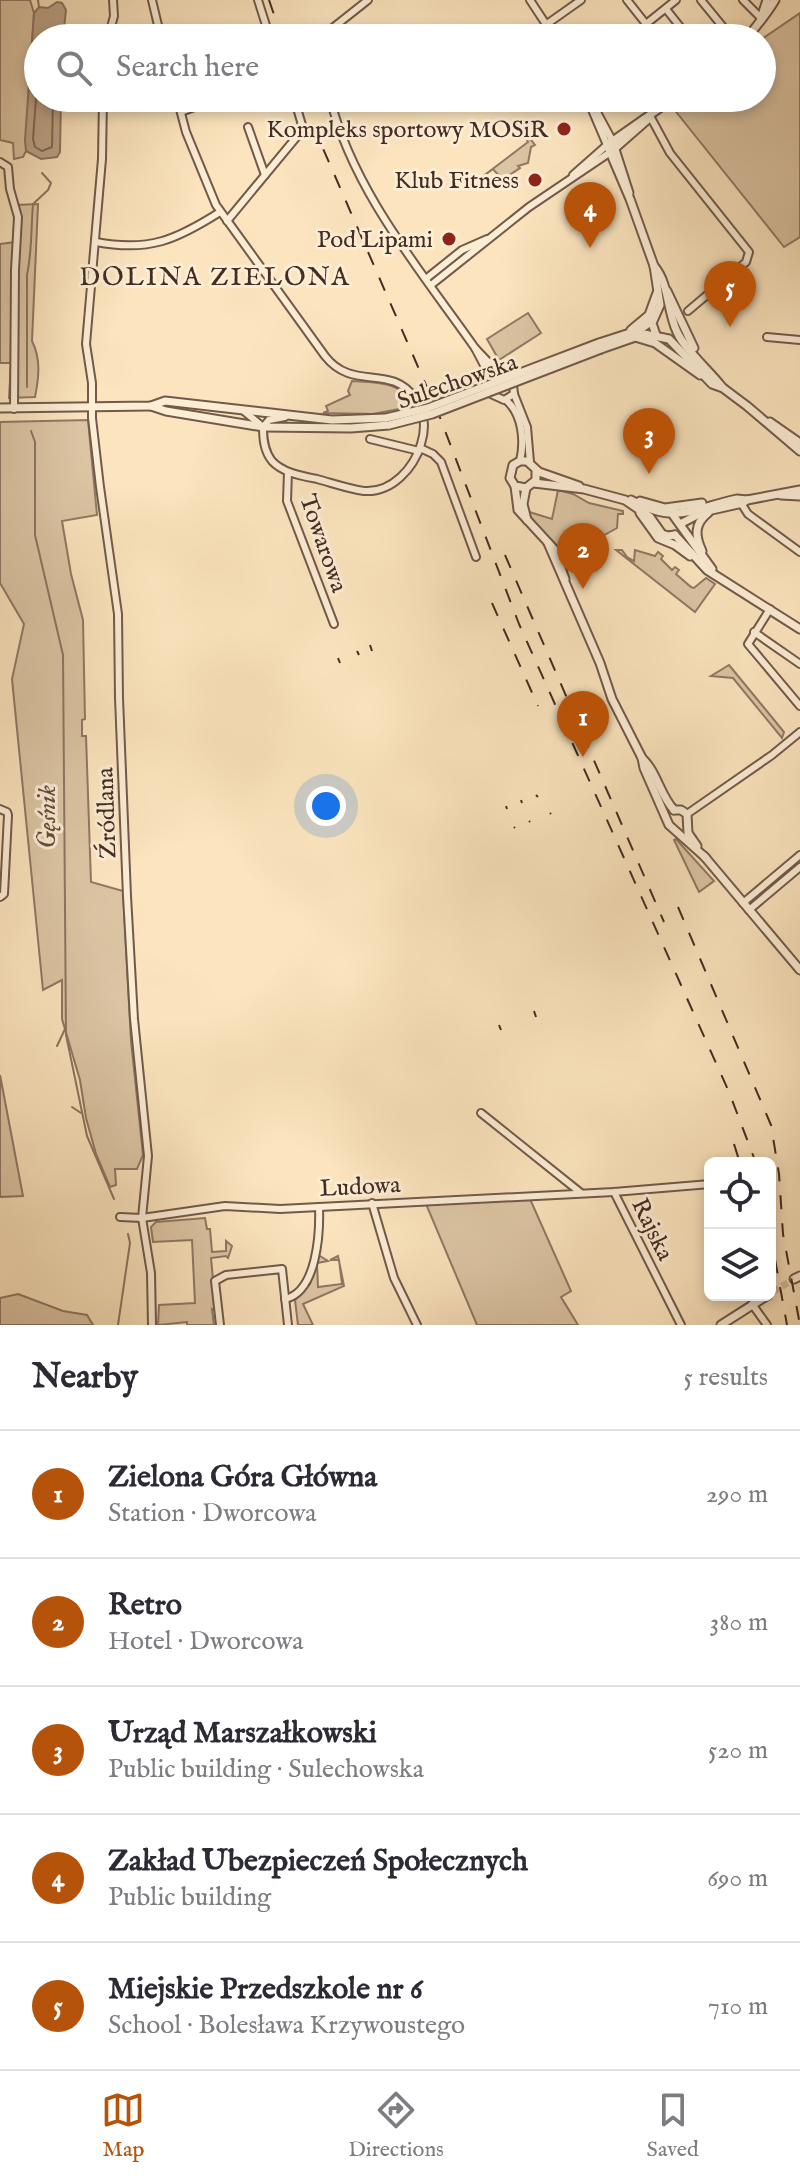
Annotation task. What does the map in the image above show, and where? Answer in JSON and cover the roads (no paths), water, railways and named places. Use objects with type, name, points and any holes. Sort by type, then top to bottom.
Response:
[{"type":"street","points":[[112,24],[113,0]]},
{"type":"street","points":[[152,0],[158,24]]},
{"type":"street","points":[[258,0],[266,24]]},
{"type":"street","points":[[338,24],[368,0]]},
{"type":"street","points":[[530,0],[547,24],[581,0]]},
{"type":"street","points":[[627,0],[646,24],[676,0]]},
{"type":"street","points":[[701,0],[721,24]]},
{"type":"street","points":[[743,0],[761,18]]},
{"type":"street","points":[[761,18],[767,0]]},
{"type":"street","points":[[757,24],[766,16],[775,0]]},
{"type":"street","points":[[666,9],[678,24]]},
{"type":"street","name":"Źródlana","points":[[103,112],[103,147],[86,344],[100,487],[118,614],[129,943],[148,1156],[142,1218],[151,1273],[152,1325]]},
{"type":"street","points":[[181,112],[205,182],[220,212],[333,365],[352,376],[395,381],[412,394],[424,419],[420,450],[402,476],[392,484],[363,491],[279,467],[269,457],[263,427],[242,410]]},
{"type":"street","points":[[227,221],[301,130],[298,112]]},
{"type":"street","points":[[334,112],[342,140],[363,184],[475,348],[488,375],[491,394],[506,400],[515,411],[521,428],[520,461]]},
{"type":"street","points":[[595,112],[611,146],[654,266],[661,274],[660,305],[652,328],[659,336],[675,344],[705,378]]},
{"type":"street","points":[[429,281],[656,112]]},
{"type":"street","points":[[649,117],[670,153],[749,252],[746,262],[688,311]]},
{"type":"street","points":[[248,127],[265,175]]},
{"type":"street","points":[[0,162],[8,167],[18,217],[14,409]]},
{"type":"street","points":[[96,242],[133,246],[171,240],[220,212]]},
{"type":"street","points":[[662,289],[677,333],[723,388]]},
{"type":"street","points":[[662,289],[649,315],[632,334],[655,343],[723,388],[800,451]]},
{"type":"street","points":[[662,289],[698,358]]},
{"type":"street","points":[[655,318],[664,314],[671,316]]},
{"type":"street","name":"Sulechowska","points":[[151,406],[263,427],[351,428],[387,422],[432,414],[632,334],[655,318]]},
{"type":"street","points":[[659,336],[671,335],[675,327]]},
{"type":"street","name":"Sulechowska","points":[[632,334],[659,336]]},
{"type":"street","points":[[767,337],[800,340]]},
{"type":"street","points":[[475,348],[496,370]]},
{"type":"street","points":[[488,375],[496,370],[508,371],[512,375],[514,394],[526,423],[533,466],[523,504],[528,522]]},
{"type":"street","points":[[506,400],[514,394]]},
{"type":"street","name":"Sulechowska","points":[[0,408],[151,406],[165,401],[292,416],[387,422]]},
{"type":"street","name":"Sulechowska","points":[[263,427],[269,420],[292,416]]},
{"type":"street","points":[[761,417],[800,443]]},
{"type":"street","points":[[370,439],[433,454],[441,462],[476,557]]},
{"type":"street","points":[[520,461],[584,489],[670,515],[680,524],[702,562]]},
{"type":"street","points":[[520,461],[509,472],[515,486],[518,510],[558,557],[607,683],[669,825],[706,858]]},
{"type":"street","name":"Towarowa","points":[[288,472],[287,501],[334,624]]},
{"type":"street","points":[[515,486],[584,489]]},
{"type":"street","points":[[675,535],[680,524],[713,509],[800,490]]},
{"type":"street","points":[[779,495],[800,496]]},
{"type":"street","points":[[630,502],[635,499],[665,508],[744,502]]},
{"type":"street","points":[[630,502],[650,517],[665,536],[675,535],[702,562]]},
{"type":"street","points":[[630,502],[658,538],[681,548],[800,629]]},
{"type":"street","points":[[659,528],[659,521],[670,515],[720,502]]},
{"type":"street","points":[[744,502],[748,514],[800,552]]},
{"type":"street","points":[[702,562],[697,526],[713,509]]},
{"type":"street","points":[[770,609],[748,644],[800,706]]},
{"type":"street","points":[[754,632],[800,664]]},
{"type":"street","points":[[687,814],[799,735]]},
{"type":"street","points":[[642,758],[674,810]]},
{"type":"street","points":[[0,809],[8,815],[4,894],[0,897]]},
{"type":"street","points":[[674,810],[687,814]]},
{"type":"street","points":[[668,818],[674,810]]},
{"type":"street","points":[[687,814],[690,837],[800,970]]},
{"type":"street","points":[[676,830],[687,825]]},
{"type":"street","points":[[746,907],[800,855]]},
{"type":"street","points":[[746,907],[800,867]]},
{"type":"street","points":[[481,1113],[581,1193]]},
{"type":"street","name":"Ludowa","points":[[142,1218],[225,1206],[280,1209],[704,1184]]},
{"type":"street","name":"Rajska","points":[[614,1192],[681,1325]]},
{"type":"street","points":[[372,1203],[394,1278],[417,1325]]},
{"type":"street","points":[[285,1299],[299,1294],[310,1275],[319,1234],[319,1207]]},
{"type":"street","points":[[120,1217],[142,1218]]},
{"type":"street","points":[[220,1325],[215,1281],[226,1275],[282,1269],[288,1325]]},
{"type":"street","points":[[721,1325],[757,1301]]},
{"type":"street","points":[[752,1304],[767,1325]]},
{"type":"water","points":[[57,2],[62,3],[66,10],[64,24],[33,24],[34,13],[39,7],[48,8]]},
{"type":"water","points":[[27,112],[61,112],[60,152],[57,157],[41,159],[26,151]]},
{"type":"waterway","points":[[38,0],[39,7]]},
{"type":"waterway","name":"Gęśnik","points":[[27,387],[27,275],[33,204],[51,183],[42,173]]},
{"type":"waterway","name":"Gęśnik","points":[[31,431],[35,442],[35,535],[63,655],[66,1035],[87,1136],[114,1199]]},
{"type":"waterway","points":[[57,1046],[65,1029]]},
{"type":"waterway","points":[[72,1107],[81,1113]]},
{"type":"waterway","name":"Gęśnik","points":[[118,1325],[130,1243],[128,1234]]},
{"type":"tunnel","points":[[776,1290],[794,1279]]},
{"type":"railway","points":[[269,0],[277,24]]},
{"type":"railway","points":[[307,112],[439,415],[519,624],[729,1092],[754,1157]]},
{"type":"railway","points":[[505,555],[664,922]]},
{"type":"railway","points":[[492,603],[538,706]]},
{"type":"railway","points":[[370,645],[372,651]]},
{"type":"railway","points":[[357,651],[359,655]]},
{"type":"railway","points":[[338,658],[340,663]]},
{"type":"railway","points":[[678,907],[771,1125],[779,1174],[783,1234],[800,1325]]},
{"type":"railway","points":[[534,1011],[536,1017]]},
{"type":"railway","points":[[499,1025],[501,1030]]},
{"type":"railway","points":[[734,1144],[738,1157]]},
{"type":"railway","points":[[776,1265],[787,1325]]},
{"type":"place","name":"Kompleks sportowy MOSiR","points":[[564,129]]},
{"type":"place","name":"Klub Fitness","points":[[535,180]]},
{"type":"place","name":"Pod Lipami","points":[[449,239]]},
{"type":"place","name":"Zakład Ubezpieczeń Społecznych","points":[[590,248]]},
{"type":"place","name":"Miejskie Przedszkole nr 6","points":[[730,327]]},
{"type":"place","name":"Urząd Marszałkowski","points":[[649,474]]},
{"type":"place","name":"Retro","points":[[583,589]]},
{"type":"place","name":"Zielona Góra Główna","points":[[583,757]]},
{"type":"district","name":"DOLINA ZIELONA","points":[[215,276]]}]
